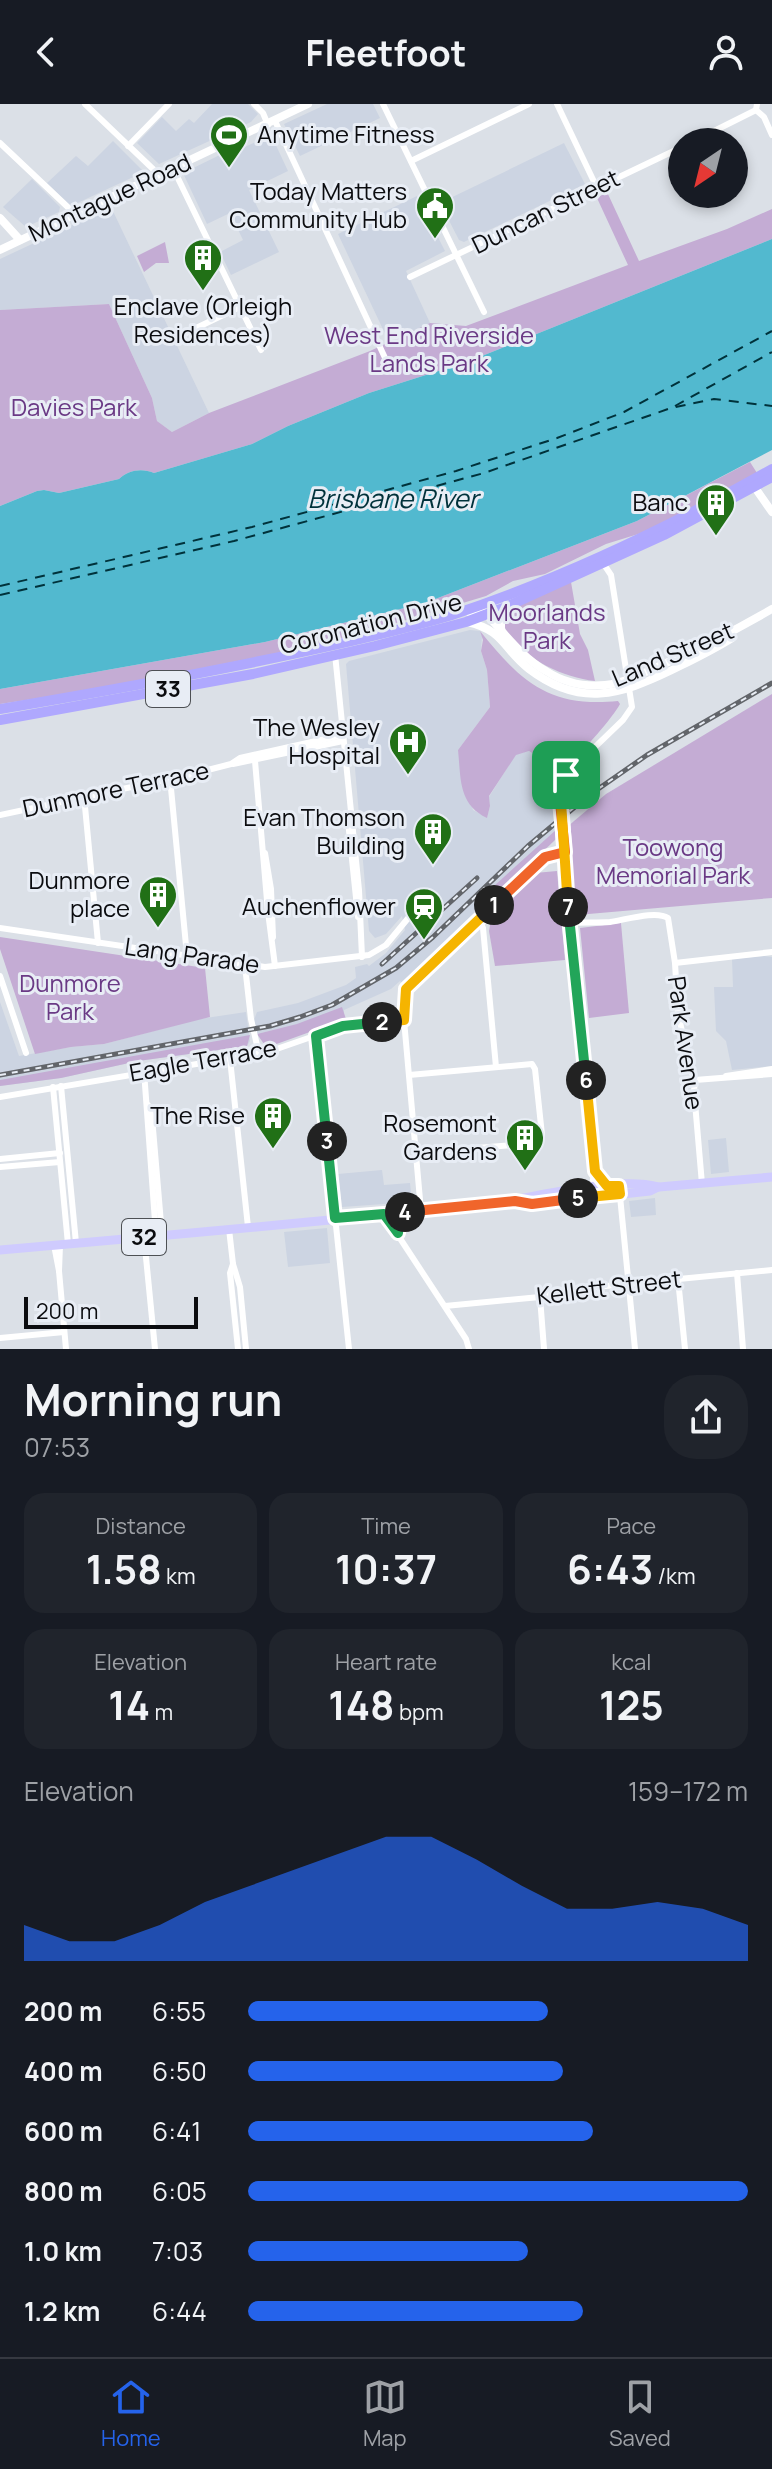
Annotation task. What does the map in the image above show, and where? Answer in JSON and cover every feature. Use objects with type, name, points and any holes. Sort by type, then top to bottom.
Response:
[{"type":"highway","name":"Coronation Drive","points":[[0,709],[335,650],[466,622],[506,607],[682,526],[753,484],[772,469]]},
{"type":"highway","name":"Coronation Drive","points":[[0,720],[253,674],[453,614],[542,581],[772,477]]},
{"type":"main road","name":"Montague Road","points":[[0,250],[308,104]]},
{"type":"main road","points":[[0,218],[20,240]]},
{"type":"main road","points":[[753,484],[772,512]]},
{"type":"main road","points":[[501,631],[501,618],[506,607]]},
{"type":"main road","points":[[453,614],[480,611],[486,615]]},
{"type":"main road","name":"Land Street","points":[[466,622],[492,630],[525,666],[559,687],[598,694],[714,649],[772,612]]},
{"type":"main road","name":"Land Street","points":[[486,615],[530,661],[564,680],[596,685],[628,684]]},
{"type":"main road","name":"32","points":[[515,1201],[532,1204],[619,1190],[650,1191],[659,1187],[772,1177]]},
{"type":"main road","name":"32","points":[[0,1250],[421,1211],[515,1201],[531,1195],[607,1186],[619,1190]]},
{"type":"street","points":[[85,104],[153,169],[156,176]]},
{"type":"street","points":[[128,146],[169,104]]},
{"type":"street","points":[[254,104],[272,123],[386,360]]},
{"type":"street","points":[[383,104],[484,312]]},
{"type":"street","points":[[411,161],[529,104]]},
{"type":"street","points":[[557,104],[597,188]]},
{"type":"street","points":[[718,128],[756,107],[772,135]]},
{"type":"street","points":[[0,143],[74,213]]},
{"type":"street","name":"Duncan Street","points":[[410,277],[668,154]]},
{"type":"street","points":[[173,168],[261,350]]},
{"type":"street","points":[[171,340],[240,307]]},
{"type":"street","points":[[566,775],[628,714],[632,703],[611,575],[603,563]]},
{"type":"street","points":[[335,650],[362,957]]},
{"type":"street","name":"Dunmore Terrace","points":[[0,815],[255,761],[343,738]]},
{"type":"street","name":"Dunmore Terrace","points":[[231,764],[240,758],[343,738]]},
{"type":"street","points":[[255,761],[264,848],[268,858],[275,966]]},
{"type":"street","points":[[558,772],[566,775],[569,781],[567,787],[559,792],[551,788],[549,779],[558,772]]},
{"type":"street","points":[[170,778],[187,956]]},
{"type":"street","points":[[559,792],[595,1171],[591,1188]]},
{"type":"street","points":[[84,796],[98,943]]},
{"type":"street","points":[[421,1211],[404,1020],[405,990],[545,857],[565,852]]},
{"type":"street","name":"Lang Parade","points":[[0,928],[245,966],[275,966],[362,957],[386,945],[414,911]]},
{"type":"street","name":"Park Avenue","points":[[570,923],[611,922],[655,914],[668,918],[679,1023],[695,1080],[702,1184]]},
{"type":"street","points":[[479,919],[483,928],[496,1067]]},
{"type":"street","points":[[675,963],[772,952]]},
{"type":"street","points":[[245,966],[251,1019],[259,1054]]},
{"type":"street","points":[[0,978],[26,1053]]},
{"type":"street","name":"Eagle Terrace","points":[[0,1097],[259,1054],[351,1025],[404,1020]]},
{"type":"street","points":[[316,1036],[349,1349]]},
{"type":"street","points":[[230,1059],[248,1227]]},
{"type":"street","points":[[409,1075],[533,1065],[541,1141],[416,1153]]},
{"type":"street","points":[[144,1071],[159,1235]]},
{"type":"street","points":[[695,1080],[772,1072]]},
{"type":"street","points":[[57,1086],[64,1244]]},
{"type":"street","points":[[57,1086],[64,1244],[59,1271],[66,1349]]},
{"type":"street","points":[[0,1159],[60,1158]]},
{"type":"street","points":[[0,1167],[60,1158]]},
{"type":"street","points":[[595,1171],[607,1186]]},
{"type":"street","points":[[619,1190],[635,1349]]},
{"type":"street","points":[[398,1233],[405,1212]]},
{"type":"street","points":[[384,1214],[466,1339],[469,1349]]},
{"type":"street","points":[[229,1229],[233,1264],[239,1281],[246,1349]]},
{"type":"street","points":[[144,1237],[155,1349]]},
{"type":"street","points":[[233,1264],[230,1273],[238,1349]]},
{"type":"street","name":"Kellett Street","points":[[445,1306],[540,1297],[565,1290],[628,1283],[772,1270]]},
{"type":"street","points":[[737,1273],[743,1349]]},
{"type":"street","points":[[678,1279],[685,1349]]},
{"type":"street","points":[[540,1297],[544,1349]]},
{"type":"street","points":[[0,1338],[64,1332]]},
{"type":"shaded area","points":[[212,104],[248,104],[258,114],[251,122],[159,164],[137,143],[162,117],[176,131],[189,119],[194,123]]},
{"type":"shaded area","points":[[327,104],[373,104],[380,118],[300,156],[284,124]]},
{"type":"shaded area","points":[[266,137],[273,139],[288,171],[249,190],[279,252],[231,275],[220,252],[243,240],[230,213],[207,224],[183,173]]},
{"type":"shaded area","points":[[113,141],[144,172],[71,206],[47,183],[76,156],[88,166]]},
{"type":"shaded area","points":[[564,143],[585,184],[464,242],[459,240],[440,203]]},
{"type":"shaded area","points":[[32,179],[60,207],[59,212],[26,227],[3,207]]},
{"type":"shaded area","points":[[417,196],[445,251],[406,271],[430,323],[389,342],[338,234]]},
{"type":"shaded area","points":[[111,207],[209,413],[172,432],[157,421],[152,398],[109,304],[0,310],[0,259]]},
{"type":"shaded area","name":"The Wesley Hospital","points":[[470,630],[480,631],[482,636],[481,651],[487,670],[490,707],[458,750],[473,810],[487,817],[489,797],[516,754],[529,751],[543,760],[546,769],[539,783],[555,803],[558,837],[404,984],[400,981],[391,989],[344,1010],[344,1014],[257,1034],[254,1020],[257,1012],[298,1003],[346,985],[356,978],[355,967],[369,966],[386,953],[405,930],[402,916],[386,934],[375,938],[369,931],[346,664]]},
{"type":"shaded area","points":[[772,957],[772,1066],[732,1070],[726,1041],[716,1031],[714,987],[733,987],[732,959]]},
{"type":"shaded area","points":[[0,1002],[19,1056],[104,1044],[199,1019],[246,1012],[250,1041],[247,1046],[138,1061],[61,1078],[0,1086]]},
{"type":"shaded area","points":[[726,1138],[729,1172],[711,1174],[708,1140]]},
{"type":"shaded area","points":[[382,1170],[384,1185],[410,1183],[412,1202],[342,1207],[338,1174]]},
{"type":"shaded area","points":[[655,1198],[656,1215],[631,1217],[629,1201]]},
{"type":"shaded area","points":[[327,1228],[330,1263],[288,1267],[284,1232]]},
{"type":"green space","points":[[607,192],[639,261],[772,209],[772,239],[467,362],[369,393],[252,444],[154,473],[135,471],[119,479],[59,493],[37,491],[0,506],[0,310],[109,304],[152,398],[157,421],[172,432],[209,413],[370,351],[430,323],[466,326],[628,265],[597,198]]},
{"type":"green space","points":[[165,242],[169,263],[156,263],[144,272],[137,256]]},
{"type":"green space","points":[[750,462],[757,473],[648,531],[606,544],[545,574],[513,581],[486,596],[363,633],[284,652],[93,690],[0,704],[0,689],[265,642],[425,603],[637,521]]},
{"type":"green space","name":"Moorlands Park","points":[[571,582],[580,634],[588,650],[595,681],[568,675],[542,663],[519,646],[503,624],[506,611]]},
{"type":"green space","name":"Moorlands Park","points":[[480,631],[509,664],[539,688],[574,700],[618,701],[620,704],[571,761],[558,759],[546,769],[543,760],[529,751],[516,755],[489,796],[487,818],[466,798],[458,750],[490,707]]},
{"type":"green space","name":"Toowong Memorial Park","points":[[772,694],[772,898],[577,915],[567,827],[606,794]]},
{"type":"green space","points":[[557,829],[556,839],[506,887],[494,886]]},
{"type":"green space","points":[[557,871],[565,960],[495,966],[489,931],[492,914],[535,873]]},
{"type":"green space","points":[[621,923],[629,1013],[589,1018],[580,928]]},
{"type":"green space","name":"Dunmore Park","points":[[0,937],[205,968],[210,1017],[104,1044],[35,1054],[0,949]]},
{"type":"green space","points":[[342,1007],[346,1019],[271,1046],[264,1044],[257,1034],[297,1024]]},
{"type":"green space","points":[[250,1035],[247,1046],[138,1061],[61,1078],[0,1086],[0,1080]]},
{"type":"water","name":"Brisbane River","points":[[772,239],[772,450],[637,521],[425,603],[265,642],[0,689],[0,506],[37,491],[59,493],[119,479],[135,471],[154,473],[252,444],[369,393],[467,362]]},
{"type":"ferry route","points":[[0,586],[252,527],[456,471],[557,438],[624,412],[772,331]]},
{"type":"ferry route","points":[[675,406],[772,352]]},
{"type":"ferry route","points":[[0,595],[234,541],[484,473],[671,408],[714,399],[772,406]]},
{"type":"railway","points":[[0,1075],[270,1026],[332,1005],[396,968],[528,846],[588,796],[647,755],[772,683]]},
{"type":"railway","points":[[382,964],[477,878]]},
{"type":"place","name":"Anytime Fitness","points":[[229,169]]},
{"type":"place","name":"Today Matters Community Hub","points":[[435,240]]},
{"type":"place","name":"Enclave (Orleigh Residences)","points":[[203,292]]},
{"type":"place","name":"Banc","points":[[716,537]]},
{"type":"place","name":"The Wesley Hospital","points":[[408,776]]},
{"type":"place","name":"Evan Thomson Building","points":[[433,866]]},
{"type":"place","name":"Dunmore place","points":[[158,929]]},
{"type":"place","name":"Auchenflower","points":[[424,941]]},
{"type":"place","name":"The Rise","points":[[273,1150]]},
{"type":"place","name":"Rosemont Gardens","points":[[525,1172]]},
{"type":"route","points":[[566,775],[561,772],[552,774],[549,782],[551,788],[559,792],[560,795],[564,827],[569,918],[595,1171],[607,1186],[619,1186],[620,1194],[532,1204],[515,1201],[405,1212],[398,1233],[384,1214],[335,1218],[316,1036],[343,1026],[404,1020],[403,1002],[406,989],[412,982],[541,861],[553,853],[565,852],[559,792],[567,787],[569,781],[566,775]]},
{"type":"park label","name":"West End Riverside Lands Park","points":[[429,350]]},
{"type":"park label","name":"Davies Park","points":[[74,408]]}]
